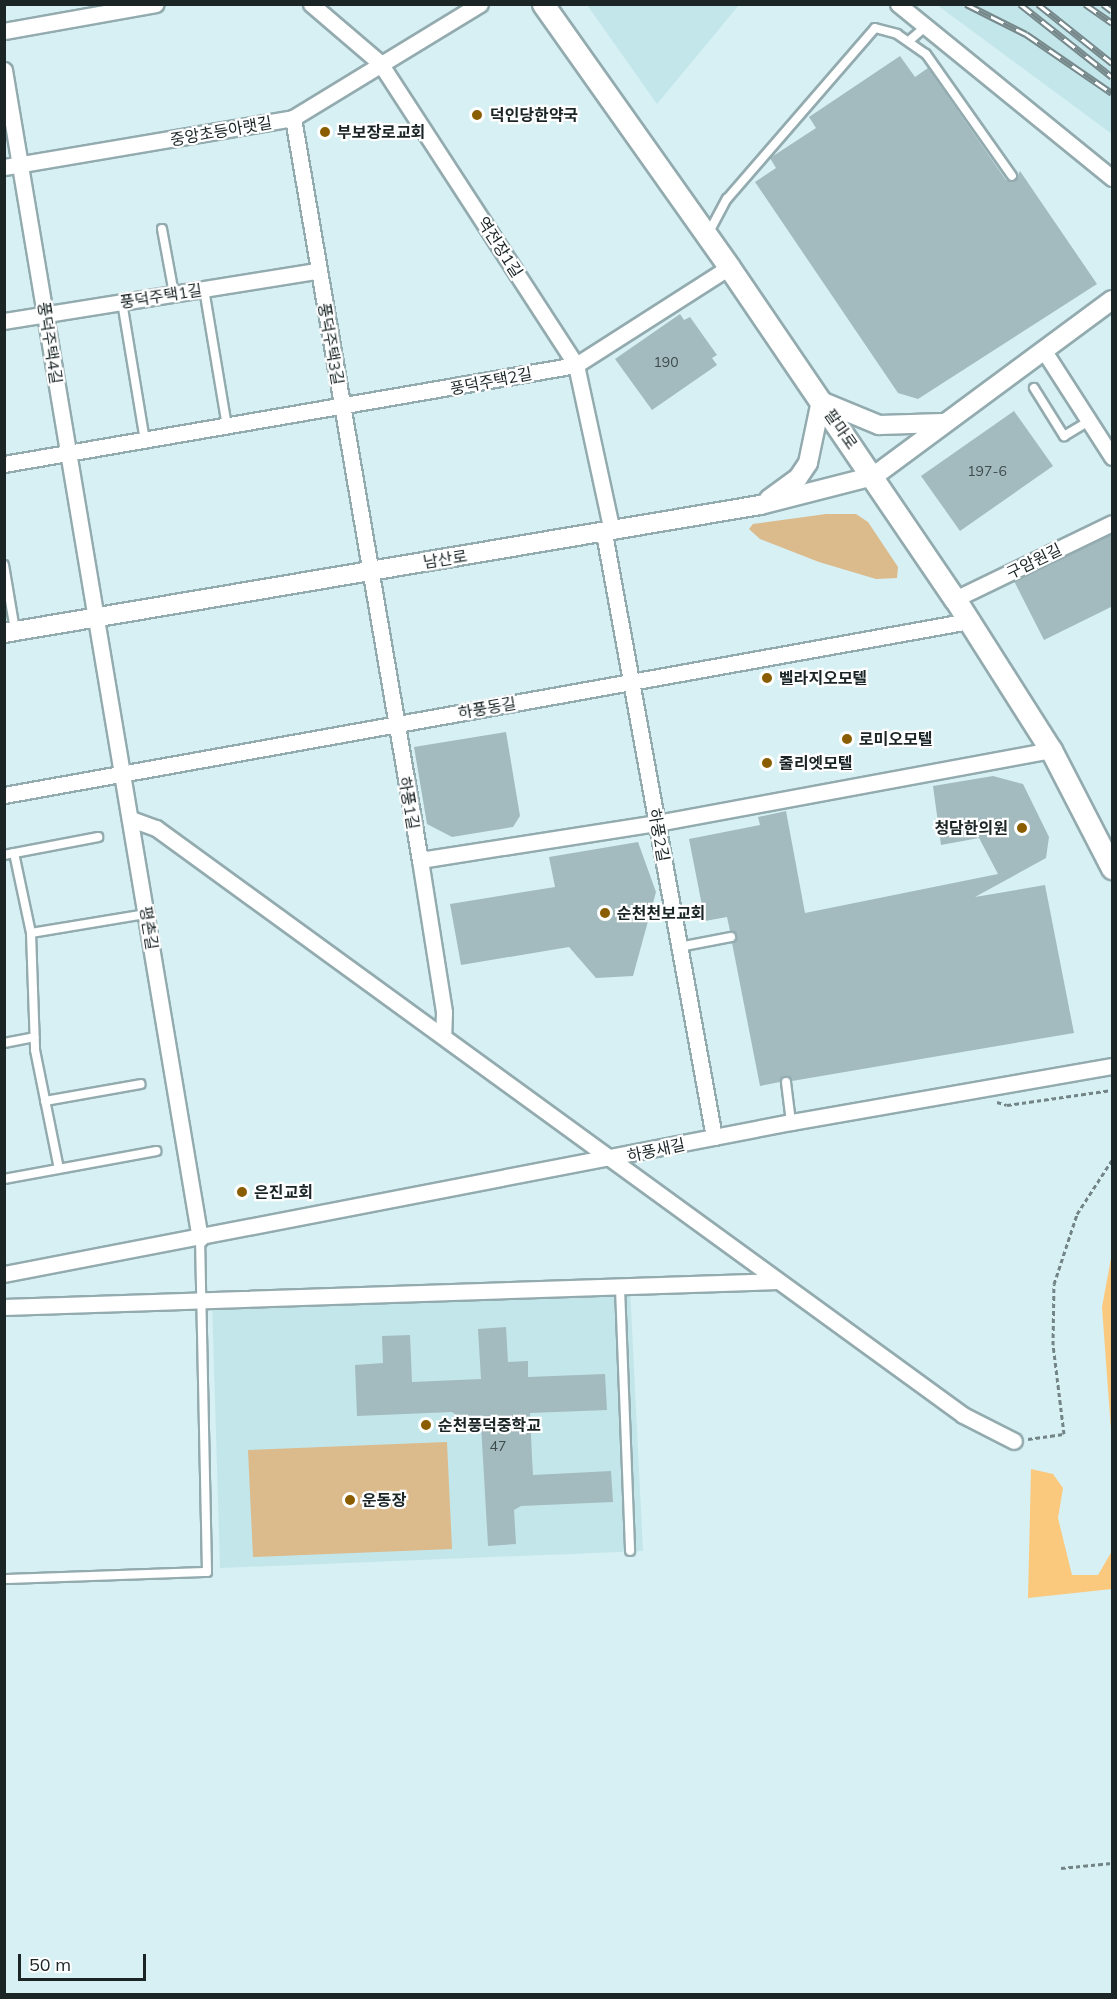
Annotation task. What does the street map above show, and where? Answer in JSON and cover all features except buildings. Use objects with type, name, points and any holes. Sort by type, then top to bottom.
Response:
[{"type":"main road","name":"팔마로","points":[[543,5],[707,235],[955,599],[1051,750],[1113,868]]},
{"type":"street","points":[[4,31],[156,4]]},
{"type":"street","name":"역전장1길","points":[[311,4],[380,63],[576,365],[608,532]]},
{"type":"street","name":"중앙초등아랫길","points":[[4,167],[293,118],[480,4]]},
{"type":"street","points":[[898,4],[1113,178]]},
{"type":"street","name":"풍덕주택4길","points":[[4,70],[95,618]]},
{"type":"street","name":"풍덕주택3길","points":[[293,118],[317,271],[370,571]]},
{"type":"street","name":"풍덕주택2길","points":[[4,464],[342,408],[576,365],[729,267]]},
{"type":"street","name":"풍덕주택1길","points":[[4,321],[317,271]]},
{"type":"street","points":[[873,476],[1113,300]]},
{"type":"street","points":[[1044,351],[1113,457]]},
{"type":"street","points":[[760,505],[798,478],[808,463],[821,401],[879,425],[946,422]]},
{"type":"street","name":"남산로","points":[[10,632],[760,505],[873,476]]},
{"type":"street","name":"구암원길","points":[[955,599],[1113,524]]},
{"type":"street","name":"하풍2길","points":[[608,532],[630,682],[714,1137]]},
{"type":"street","name":"하풍1길","points":[[370,571],[444,1012],[443,1035]]},
{"type":"street","name":"평촌길","points":[[95,618],[131,819],[200,1239]]},
{"type":"street","name":"하풍동길","points":[[4,795],[969,621]]},
{"type":"street","points":[[420,860],[657,823],[1051,750]]},
{"type":"street","points":[[131,819],[156,828],[963,1415],[1014,1441]]},
{"type":"street","name":"하풍새길","points":[[4,1274],[200,1239],[791,1122],[1112,1065]]},
{"type":"street","points":[[4,1307],[778,1281]]},
{"type":"lane","points":[[909,41],[925,27]]},
{"type":"lane","points":[[707,235],[727,199],[865,34],[881,28],[909,41],[939,68],[1012,176]]},
{"type":"lane","points":[[162,229],[174,294]]},
{"type":"lane","points":[[204,289],[227,426]]},
{"type":"lane","points":[[122,302],[145,441]]},
{"type":"lane","points":[[1034,388],[1064,436],[1089,421]]},
{"type":"lane","name":"남산로","points":[[4,565],[10,632]]},
{"type":"lane","points":[[4,855],[98,837]]},
{"type":"lane","points":[[14,853],[31,933],[34,1037],[59,1169]]},
{"type":"lane","points":[[31,933],[146,914]]},
{"type":"lane","points":[[679,947],[731,937]]},
{"type":"lane","points":[[4,1043],[34,1037]]},
{"type":"lane","points":[[786,1082],[791,1122]]},
{"type":"lane","points":[[45,1101],[141,1084]]},
{"type":"lane","points":[[4,1179],[156,1151]]},
{"type":"lane","points":[[4,1579],[207,1572],[198,1301],[200,1239]]},
{"type":"lane","points":[[620,1288],[630,1551]]},
{"type":"path","points":[[1014,1441],[1064,1434],[1053,1345],[1054,1284],[1077,1214],[1113,1160]]},
{"type":"path","points":[[1061,1869],[1113,1863]]},
{"type":"shaded area","points":[[587,5],[739,5],[657,104]]},
{"type":"shaded area","points":[[937,5],[1112,5],[1112,134]]},
{"type":"shaded area","points":[[826,514],[856,514],[868,522],[898,567],[897,578],[876,579],[819,562],[760,539],[749,529],[753,524]]},
{"type":"shaded area","points":[[1112,1253],[1112,1444],[1102,1307]]},
{"type":"shaded area","name":"순천풍덕중학교","points":[[630,1288],[643,1551],[220,1568],[212,1300]]},
{"type":"shaded area","name":"운동장","points":[[447,1442],[452,1549],[253,1557],[248,1450]]},
{"type":"shaded area","points":[[1031,1469],[1053,1474],[1063,1488],[1058,1518],[1072,1575],[1098,1575],[1112,1551],[1112,1589],[1028,1598]]},
{"type":"railway","points":[[966,4],[1026,34],[1112,93]]},
{"type":"railway","points":[[1020,4],[1112,77]]},
{"type":"railway","points":[[1038,4],[1112,63]]},
{"type":"railway","points":[[1085,4],[1112,23]]},
{"type":"railway","points":[[1103,4],[1112,11]]},
{"type":"place","name":"덕인당한약국","points":[[477,115]]},
{"type":"place","name":"부보장로교회","points":[[325,132]]},
{"type":"place","name":"벨라지오모텔","points":[[767,678]]},
{"type":"place","name":"로미오모텔","points":[[847,739]]},
{"type":"place","name":"줄리엣모텔","points":[[767,763]]},
{"type":"place","name":"청담한의원","points":[[1022,828]]},
{"type":"place","name":"순천천보교회","points":[[605,913]]},
{"type":"place","name":"은진교회","points":[[242,1192]]},
{"type":"place","name":"순천풍덕중학교","points":[[426,1425]]},
{"type":"place","name":"운동장","points":[[350,1500]]}]
